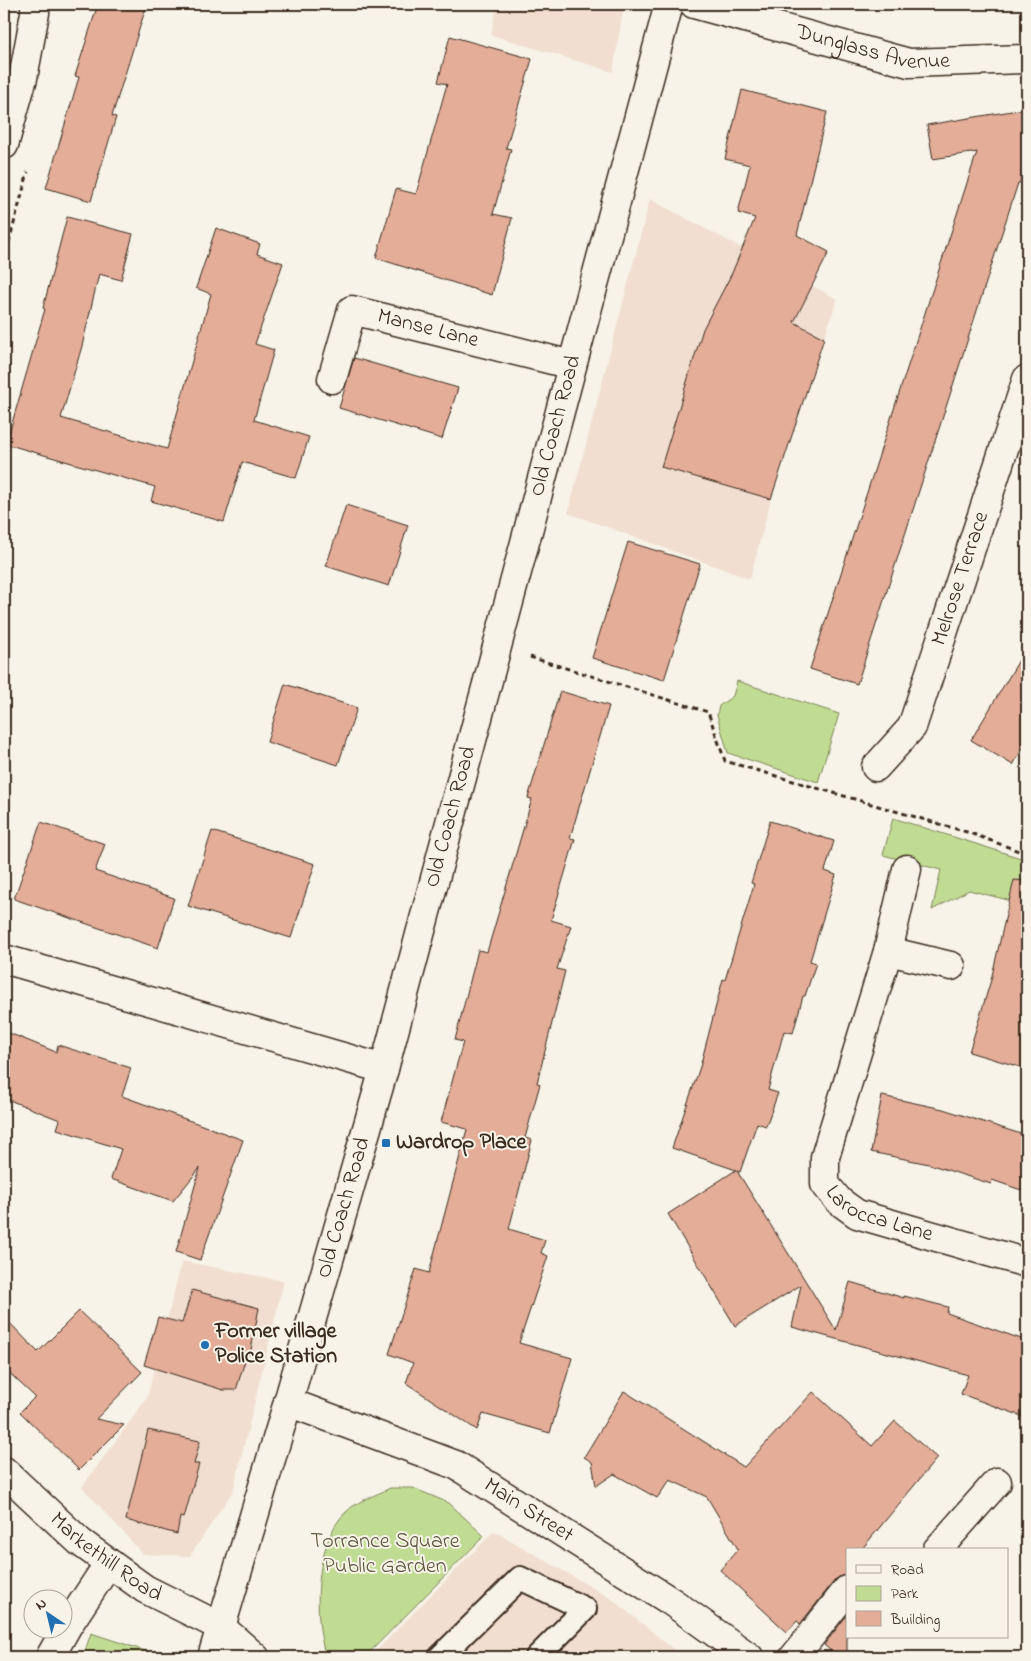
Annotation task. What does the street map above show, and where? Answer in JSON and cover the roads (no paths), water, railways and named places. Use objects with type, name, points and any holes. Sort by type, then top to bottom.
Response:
[{"type":"street","points":[[4,145],[23,78],[35,4]]},
{"type":"street","name":"Old Coach Road","points":[[212,1657],[384,1069],[669,4]]},
{"type":"street","name":"Dunglass Avenue","points":[[694,4],[909,63],[1027,59]]},
{"type":"street","name":"Manse Lane","points":[[332,379],[352,310],[572,365]]},
{"type":"street","name":"Melrose Terrace","points":[[876,766],[912,728],[1027,379]]},
{"type":"street","name":"Larocca Lane","points":[[907,869],[888,951],[825,1157],[825,1184],[839,1201],[857,1214],[1027,1264]]},
{"type":"street","points":[[888,951],[951,966]]},
{"type":"street","points":[[4,960],[384,1069]]},
{"type":"street","name":"Main Street","points":[[288,1402],[456,1466],[672,1602],[749,1657]]},
{"type":"street","name":"Markethill Road","points":[[4,1471],[80,1542],[145,1589],[220,1627],[255,1657]]},
{"type":"street","points":[[938,1548],[997,1482]]},
{"type":"street","points":[[50,1657],[68,1625],[109,1563]]},
{"type":"street","points":[[794,1657],[846,1591]]},
{"type":"lane","points":[[440,1657],[520,1578],[585,1609],[537,1657]]},
{"type":"place","name":"Wardrop Place","points":[[386,1143]]},
{"type":"place","name":"Former village Police Station","points":[[205,1345]]},
{"type":"park label","name":"Torrance Square Public Garden","points":[[385,1554]]}]
